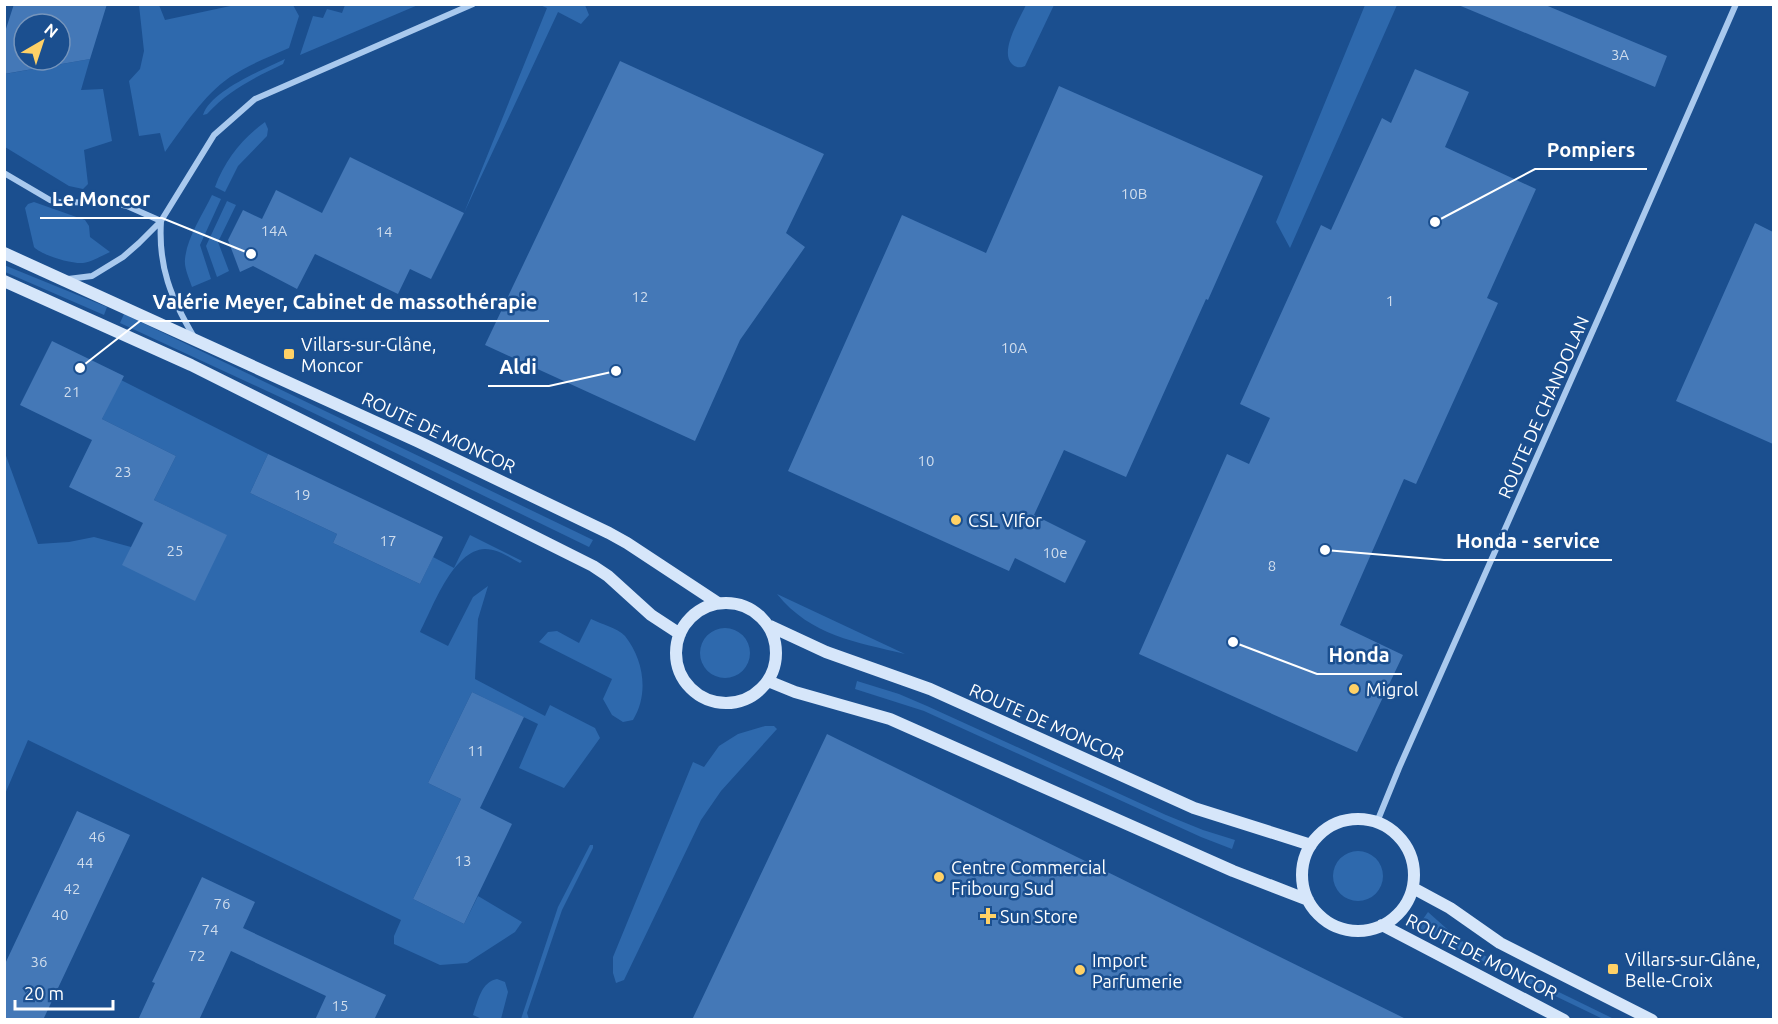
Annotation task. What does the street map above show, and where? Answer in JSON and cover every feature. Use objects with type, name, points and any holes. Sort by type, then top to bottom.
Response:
[{"type":"main road","name":"ROUTE DE MONCOR","points":[[4,253],[417,441],[609,533],[718,603]]},
{"type":"main road","points":[[4,281],[191,365],[593,566],[608,576],[651,615],[680,634]]},
{"type":"main road","points":[[718,603],[732,603],[746,607],[759,615],[770,626],[776,651],[775,665],[768,681],[755,694],[736,702],[717,702],[698,695],[683,679],[678,669],[676,648],[687,621],[701,609],[718,603]]},
{"type":"main road","name":"ROUTE DE MONCOR","points":[[770,626],[826,652],[930,689],[1194,808],[1311,845]]},
{"type":"main road","points":[[768,681],[795,692],[890,719],[1233,871],[1308,900]]},
{"type":"main road","points":[[1363,819],[1377,822],[1395,833],[1408,849],[1415,870],[1413,888],[1400,913],[1382,925],[1369,930],[1354,931],[1340,928],[1322,916],[1308,900],[1303,886],[1302,870],[1306,855],[1320,833],[1335,824],[1363,819]]},
{"type":"main road","name":"ROUTE DE MONCOR","points":[[1413,888],[1450,908],[1500,943],[1652,1020]]},
{"type":"main road","name":"ROUTE DE MONCOR","points":[[1382,925],[1564,1020]]},
{"type":"street","points":[[65,280],[92,276],[123,257],[161,221],[213,135],[255,99],[473,4]]},
{"type":"street","name":"ROUTE DE CHANDOLAN","points":[[1377,822],[1736,4]]},
{"type":"street","points":[[4,173],[50,200],[115,203],[128,206],[161,221]]},
{"type":"street","points":[[161,221],[159,247],[167,282],[177,308],[194,338]]},
{"type":"shaded area","points":[[345,4],[418,5],[300,55],[313,16],[323,18],[327,9],[342,13]]},
{"type":"shaded area","points":[[139,5],[159,5],[165,20],[235,5],[293,5],[299,16],[289,48],[244,69],[220,85],[195,112],[165,152],[160,133],[139,136],[129,81],[140,69],[144,51]]},
{"type":"shaded area","points":[[540,5],[585,5],[589,15],[581,24],[558,12],[464,213],[547,8]]},
{"type":"shaded area","points":[[1026,5],[1054,5],[1025,66],[1019,67],[1012,64],[1009,59],[1009,43]]},
{"type":"shaded area","points":[[1365,5],[1397,5],[1290,248],[1276,222]]},
{"type":"shaded area","points":[[90,59],[81,90],[103,89],[112,141],[84,150],[88,184],[83,189],[69,186],[5,147],[5,74],[72,72],[72,62]]},
{"type":"shaded area","points":[[285,59],[283,64],[242,85],[203,115],[216,97],[227,89]]},
{"type":"shaded area","points":[[265,122],[268,129],[267,136],[238,166],[225,192],[215,187],[235,151]]},
{"type":"shaded area","points":[[212,195],[221,199],[200,245],[211,279],[192,287],[185,266],[186,251]]},
{"type":"shaded area","points":[[227,201],[236,205],[218,242],[229,271],[217,277],[206,246]]},
{"type":"shaded area","points":[[34,202],[85,220],[89,226],[90,237],[110,252],[90,261],[78,263],[38,250],[34,247],[25,208]]},
{"type":"shaded area","points":[[4,265],[107,307],[104,315],[5,272]]},
{"type":"shaded area","points":[[124,314],[593,540],[589,547],[297,405],[120,323]]},
{"type":"shaded area","points":[[121,380],[268,454],[250,493],[337,534],[333,543],[420,584],[433,557],[454,568],[470,535],[522,561],[520,563],[490,549],[474,552],[463,559],[445,582],[420,632],[448,646],[473,597],[488,586],[478,619],[475,679],[545,716],[550,705],[595,728],[600,738],[564,788],[519,768],[538,724],[472,692],[428,783],[461,799],[413,899],[464,924],[478,896],[522,922],[515,932],[467,963],[440,965],[394,944],[394,936],[401,920],[28,740],[5,794],[5,453],[38,544],[69,542],[94,537],[131,547],[226,535],[154,500],[176,456],[102,419]]},
{"type":"shaded area","points":[[777,594],[905,654],[852,641],[820,628],[790,608]]},
{"type":"shaded area","points":[[591,619],[622,633],[637,656],[643,688],[633,720],[623,722],[612,715],[603,699],[612,679],[539,642],[548,632],[557,631],[579,643]]},
{"type":"shaded area","points":[[720,628],[730,628],[743,635],[750,648],[750,658],[743,671],[730,678],[720,678],[711,674],[704,667],[700,658],[700,648],[704,639],[711,632]]},
{"type":"shaded area","points":[[857,681],[899,694],[1166,815],[1235,840],[1232,849],[924,711],[855,689]]},
{"type":"shaded area","points":[[765,726],[774,726],[777,729],[721,791],[701,820],[624,980],[616,983],[613,973],[613,957],[693,762],[704,767],[719,746],[738,734]]},
{"type":"shaded area","points":[[590,845],[593,845],[593,848],[562,910],[527,1013],[529,1019],[521,1019],[558,907]]},
{"type":"shaded area","points":[[1353,851],[1363,851],[1376,858],[1383,871],[1383,881],[1376,894],[1363,901],[1353,901],[1344,897],[1337,890],[1333,881],[1333,871],[1337,862],[1344,855]]},
{"type":"shaded area","points":[[1428,912],[1456,937],[1483,955],[1614,1019],[1603,1019],[1416,929]]},
{"type":"shaded area","points":[[497,979],[505,982],[508,992],[501,1019],[482,1019],[473,1015],[484,988]]},
{"type":"building","points":[[14,4],[107,4],[90,59],[72,62],[72,12],[12,12],[12,72],[15,72],[4,74],[4,35]]},
{"type":"building","points":[[1456,4],[1543,4],[1667,56],[1655,87]]},
{"type":"building","points":[[620,61],[824,154],[786,233],[805,247],[740,340],[695,441],[485,345]]},
{"type":"building","points":[[1415,69],[1469,92],[1445,147],[1536,189],[1487,298],[1498,303],[1416,484],[1404,479],[1340,625],[1403,655],[1357,752],[1139,654],[1227,454],[1249,464],[1270,418],[1240,404],[1321,225],[1331,230],[1382,118],[1391,123]]},
{"type":"building","points":[[1059,86],[1263,176],[1126,477],[1064,450],[1034,515],[1086,541],[1065,583],[1015,558],[1009,571],[788,471],[902,215],[986,253]]},
{"type":"building","points":[[350,157],[464,213],[431,279],[410,269],[398,294],[315,254],[297,289],[253,266],[240,272],[228,240],[243,210],[262,219],[276,190],[322,213]]},
{"type":"building","points":[[1755,223],[1773,232],[1773,444],[1676,401]]},
{"type":"building","points":[[52,341],[124,376],[102,419],[176,456],[154,500],[227,535],[195,601],[122,565],[143,523],[69,487],[92,440],[20,405]]},
{"type":"building","points":[[268,454],[443,537],[420,584],[333,543],[337,534],[250,493]]},
{"type":"building","points":[[472,692],[524,717],[480,808],[512,824],[464,924],[413,899],[461,799],[428,783]]},
{"type":"building","name":"Centre Commercial Fribourg Sud","points":[[827,734],[1408,1020],[692,1020]]},
{"type":"building","points":[[77,811],[130,835],[43,1020],[4,1020],[4,966]]},
{"type":"building","points":[[202,877],[255,902],[243,928],[386,995],[374,1020],[315,1020],[326,996],[231,951],[199,1020],[138,1020],[155,983],[152,982]]},
{"type":"place","name":"Pompiers","points":[[1435,222]]},
{"type":"place","name":"Le Moncor","points":[[251,254]]},
{"type":"place","name":"Villars-sur-Glâne, Moncor","points":[[289,354]]},
{"type":"place","name":"Valérie Meyer, Cabinet de massothérapie","points":[[80,368]]},
{"type":"place","name":"Aldi","points":[[616,371]]},
{"type":"place","name":"CSL VIfor","points":[[956,520]]},
{"type":"place","name":"Honda - service","points":[[1325,550]]},
{"type":"place","name":"Honda","points":[[1233,642]]},
{"type":"place","name":"Migrol","points":[[1354,689]]},
{"type":"place","name":"Centre Commercial Fribourg Sud","points":[[939,877]]},
{"type":"place","name":"Sun Store","points":[[988,916]]},
{"type":"place","name":"Villars-sur-Glâne, Belle-Croix","points":[[1613,969]]},
{"type":"place","name":"Import Parfumerie","points":[[1080,970]]}]
